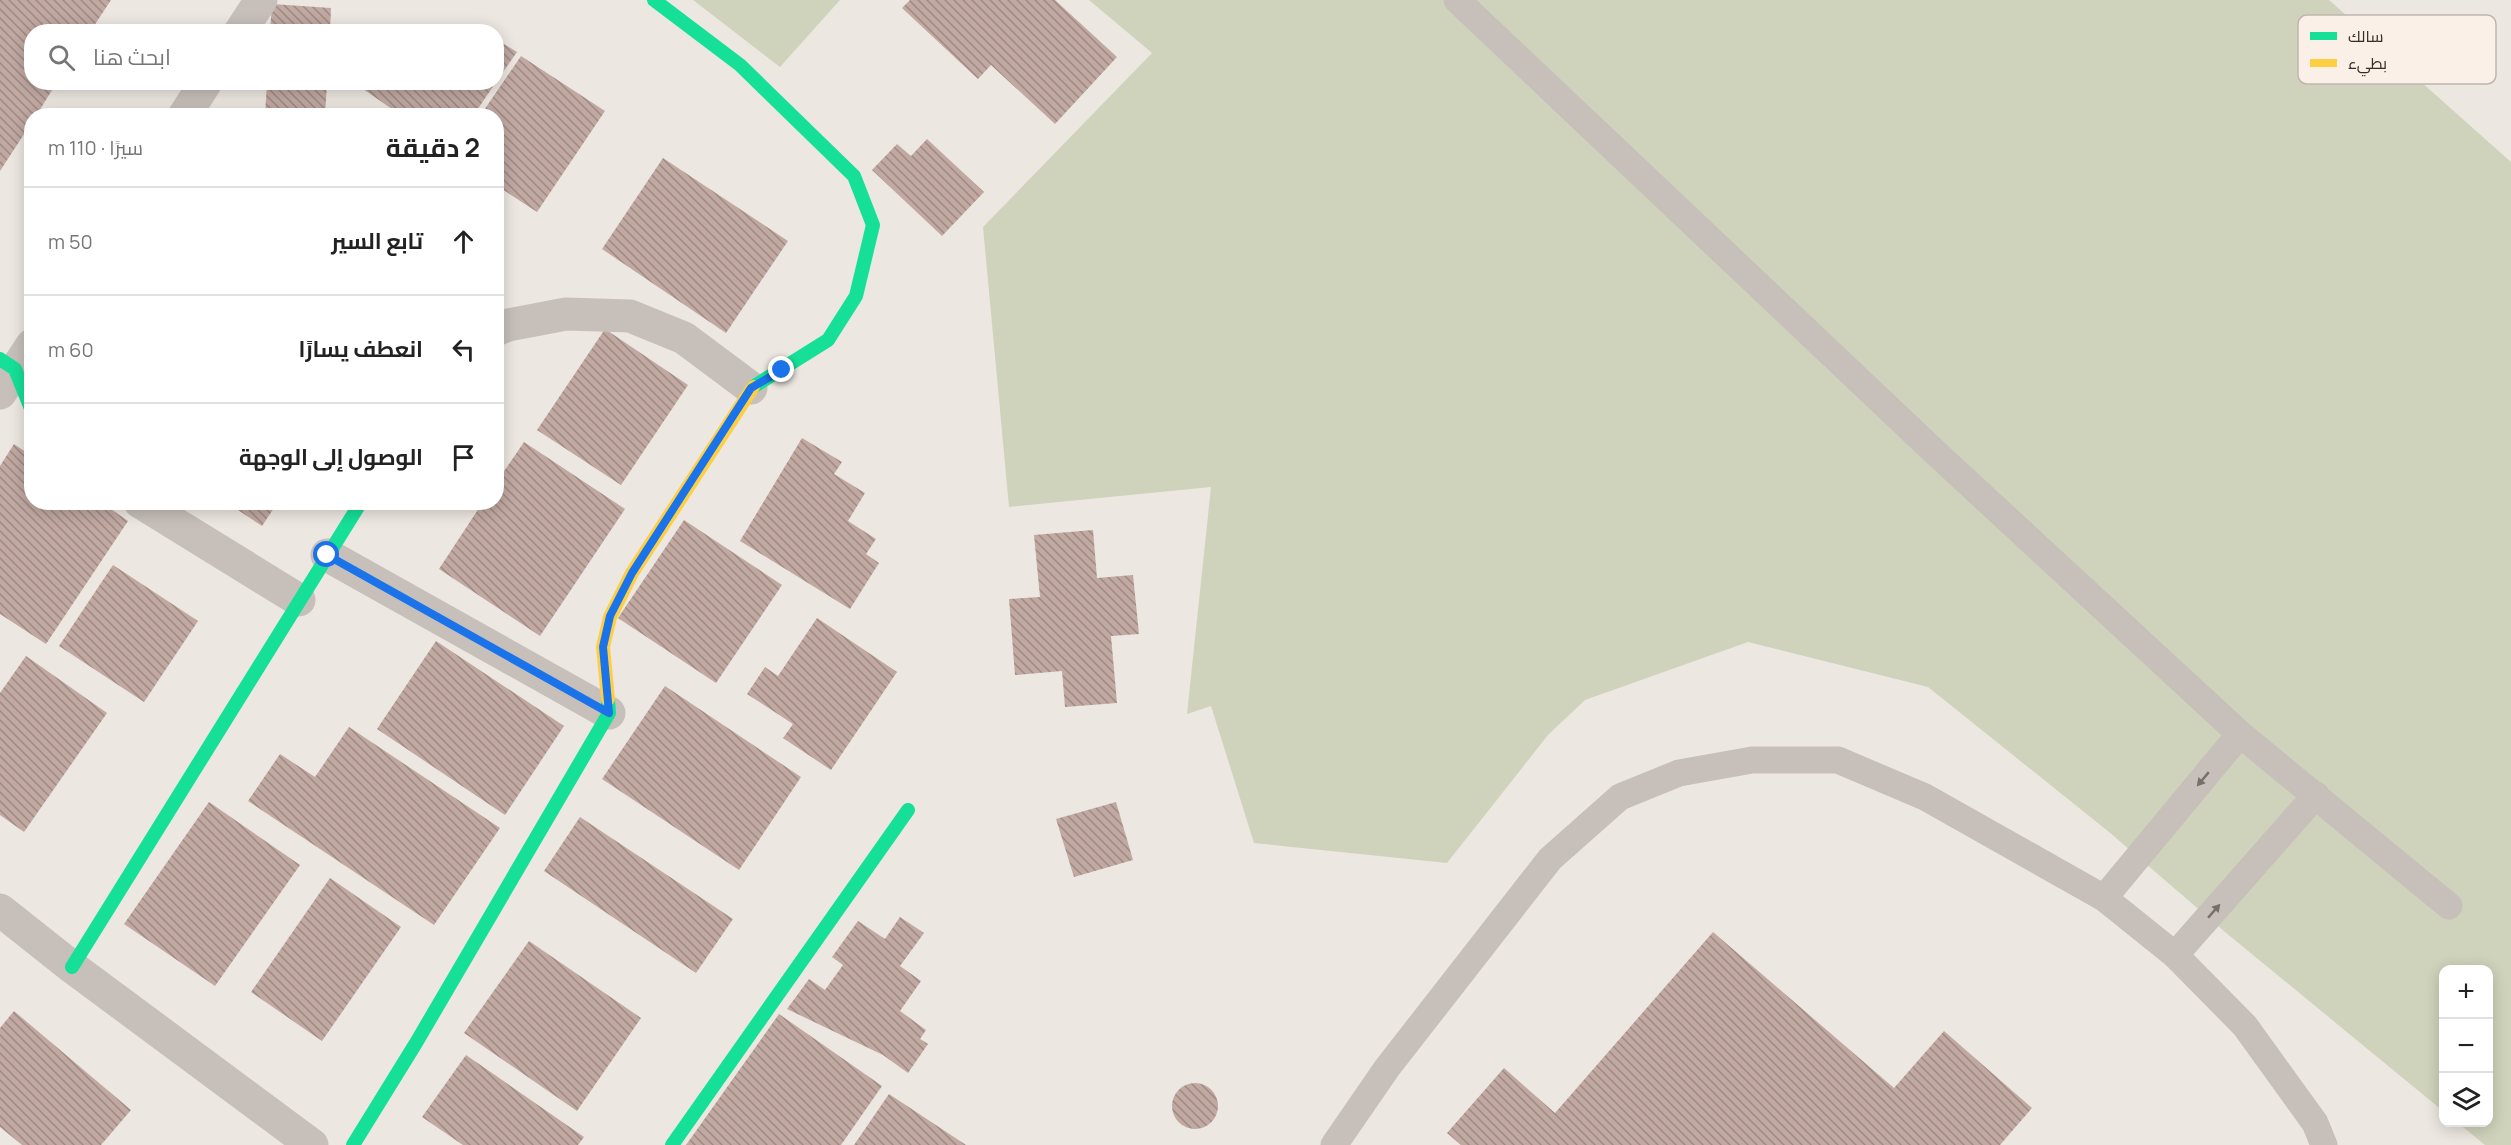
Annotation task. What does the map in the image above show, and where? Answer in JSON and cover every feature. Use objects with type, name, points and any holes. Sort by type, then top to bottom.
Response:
[{"type":"street","points":[[245,24],[261,0]]},
{"type":"street","points":[[353,1145],[416,1043],[609,713],[603,647],[610,616],[632,573],[751,388],[828,340],[856,296],[873,225],[854,176],[740,65],[654,0]]},
{"type":"street","points":[[189,108],[201,90]]},
{"type":"street","points":[[504,327],[566,314],[630,316],[684,338],[751,388]]},
{"type":"street","points":[[12,367],[24,393]]},
{"type":"street","points":[[153,510],[299,600]]},
{"type":"street","points":[[72,967],[229,718],[356,510]]},
{"type":"street","points":[[327,555],[609,713]]},
{"type":"street","points":[[672,1145],[909,810]]},
{"type":"street","points":[[0,910],[72,967],[312,1145]]},
{"type":"lane","points":[[1457,0],[1938,455],[2240,734],[2449,906]]},
{"type":"lane","points":[[2104,898],[2240,734]]},
{"type":"lane","points":[[1334,1145],[1387,1068],[1551,859],[1620,797],[1679,773],[1752,760],[1838,760],[1925,797],[2104,898],[2175,955],[2245,1026],[2314,1123],[2324,1145]]},
{"type":"lane","points":[[2175,955],[2316,795]]},
{"type":"green space","points":[[693,0],[840,0],[780,67]]},
{"type":"green space","points":[[1089,0],[2329,0],[2346,15],[2298,15],[2298,84],[2423,84],[2511,162],[2511,1145],[2485,1145],[2463,1127],[2493,1127],[2493,965],[2439,965],[2439,1108],[2225,932],[2109,832],[1928,687],[1748,642],[1585,700],[1548,735],[1447,863],[1254,843],[1211,706],[1187,714],[1211,487],[1009,507],[983,227],[1152,53]]},
{"type":"building","points":[[0,0],[111,0],[95,24],[24,24],[24,90],[52,90],[41,108],[24,108],[24,134],[0,171]]},
{"type":"building","points":[[910,0],[1055,0],[1117,57],[1055,124],[991,65],[978,79],[902,8]]},
{"type":"building","points":[[272,4],[331,8],[330,24],[271,24]]},
{"type":"building","points":[[504,44],[517,52],[504,71]]},
{"type":"building","points":[[521,56],[605,111],[537,212],[504,190],[504,108],[485,108],[498,90],[504,90],[504,81]]},
{"type":"building","points":[[267,90],[327,90],[325,108],[265,108]]},
{"type":"building","points":[[365,90],[491,90],[478,108],[390,108]]},
{"type":"building","points":[[927,139],[984,192],[942,236],[872,170],[897,144],[911,156]]},
{"type":"building","points":[[663,158],[788,241],[726,333],[602,249]]},
{"type":"building","points":[[605,329],[688,385],[621,485],[537,430]]},
{"type":"building","points":[[802,438],[842,462],[834,474],[865,493],[848,521],[876,539],[866,554],[879,563],[850,609],[740,541]]},
{"type":"building","points":[[524,442],[625,509],[540,636],[439,569],[478,510],[504,510],[504,471]]},
{"type":"building","points":[[14,444],[24,451],[24,510],[112,510],[128,521],[46,644],[0,614],[0,466]]},
{"type":"building","points":[[238,510],[273,510],[262,526]]},
{"type":"building","points":[[684,520],[782,585],[716,683],[618,618]]},
{"type":"building","points":[[1093,530],[1097,578],[1133,575],[1139,634],[1111,636],[1117,703],[1065,707],[1062,671],[1015,675],[1009,599],[1040,597],[1034,535]]},
{"type":"building","points":[[113,565],[198,621],[144,702],[59,646]]},
{"type":"building","points":[[817,618],[897,672],[831,770],[783,738],[793,724],[747,694],[765,667],[778,676]]},
{"type":"building","points":[[436,641],[564,726],[505,815],[377,729]]},
{"type":"building","points":[[26,656],[107,713],[24,832],[0,815],[0,693]]},
{"type":"building","points":[[665,686],[801,777],[739,870],[602,779]]},
{"type":"building","points":[[349,727],[500,828],[434,925],[248,801],[280,754],[315,777]]},
{"type":"building","points":[[209,802],[300,865],[215,986],[124,924]]},
{"type":"building","points":[[1116,802],[1133,860],[1074,877],[1056,819]]},
{"type":"building","points":[[580,817],[733,919],[696,973],[544,871]]},
{"type":"building","points":[[330,878],[401,927],[322,1041],[251,992]]},
{"type":"building","points":[[900,917],[924,933],[900,966],[921,981],[900,1011],[926,1030],[920,1039],[928,1044],[908,1073],[883,1055],[787,1009],[809,979],[825,990],[843,965],[832,957],[858,921],[885,939]]},
{"type":"building","points":[[1713,932],[1894,1088],[1944,1031],[2032,1108],[2000,1145],[1461,1145],[1447,1133],[1504,1068],[1555,1113]]},
{"type":"building","points":[[529,941],[641,1018],[577,1111],[464,1033]]},
{"type":"building","points":[[14,1011],[131,1110],[101,1145],[22,1145],[0,1127],[0,1028]]},
{"type":"building","points":[[779,1014],[882,1086],[841,1145],[686,1145]]},
{"type":"building","points":[[466,1055],[584,1137],[578,1145],[463,1145],[422,1117]]},
{"type":"building","points":[[1195,1083],[1211,1090],[1218,1106],[1211,1122],[1195,1129],[1179,1122],[1172,1106],[1179,1090]]},
{"type":"building","points":[[889,1094],[966,1145],[854,1145]]},
{"type":"traffic: fast","points":[[654,0],[740,65],[854,176],[873,225],[856,296],[828,340],[753,387]]},
{"type":"traffic: fast","points":[[0,359],[15,369],[24,391]]},
{"type":"traffic: fast","points":[[72,967],[356,510]]},
{"type":"traffic: fast","points":[[353,1145],[416,1043],[609,713],[608,699]]},
{"type":"traffic: fast","points":[[672,1145],[908,810]]},
{"type":"traffic: slow","points":[[608,699],[603,647],[610,617],[632,573],[753,387]]},
{"type":"route","points":[[327,555],[609,713],[603,647],[610,616],[632,573],[751,388],[782,370]]}]
